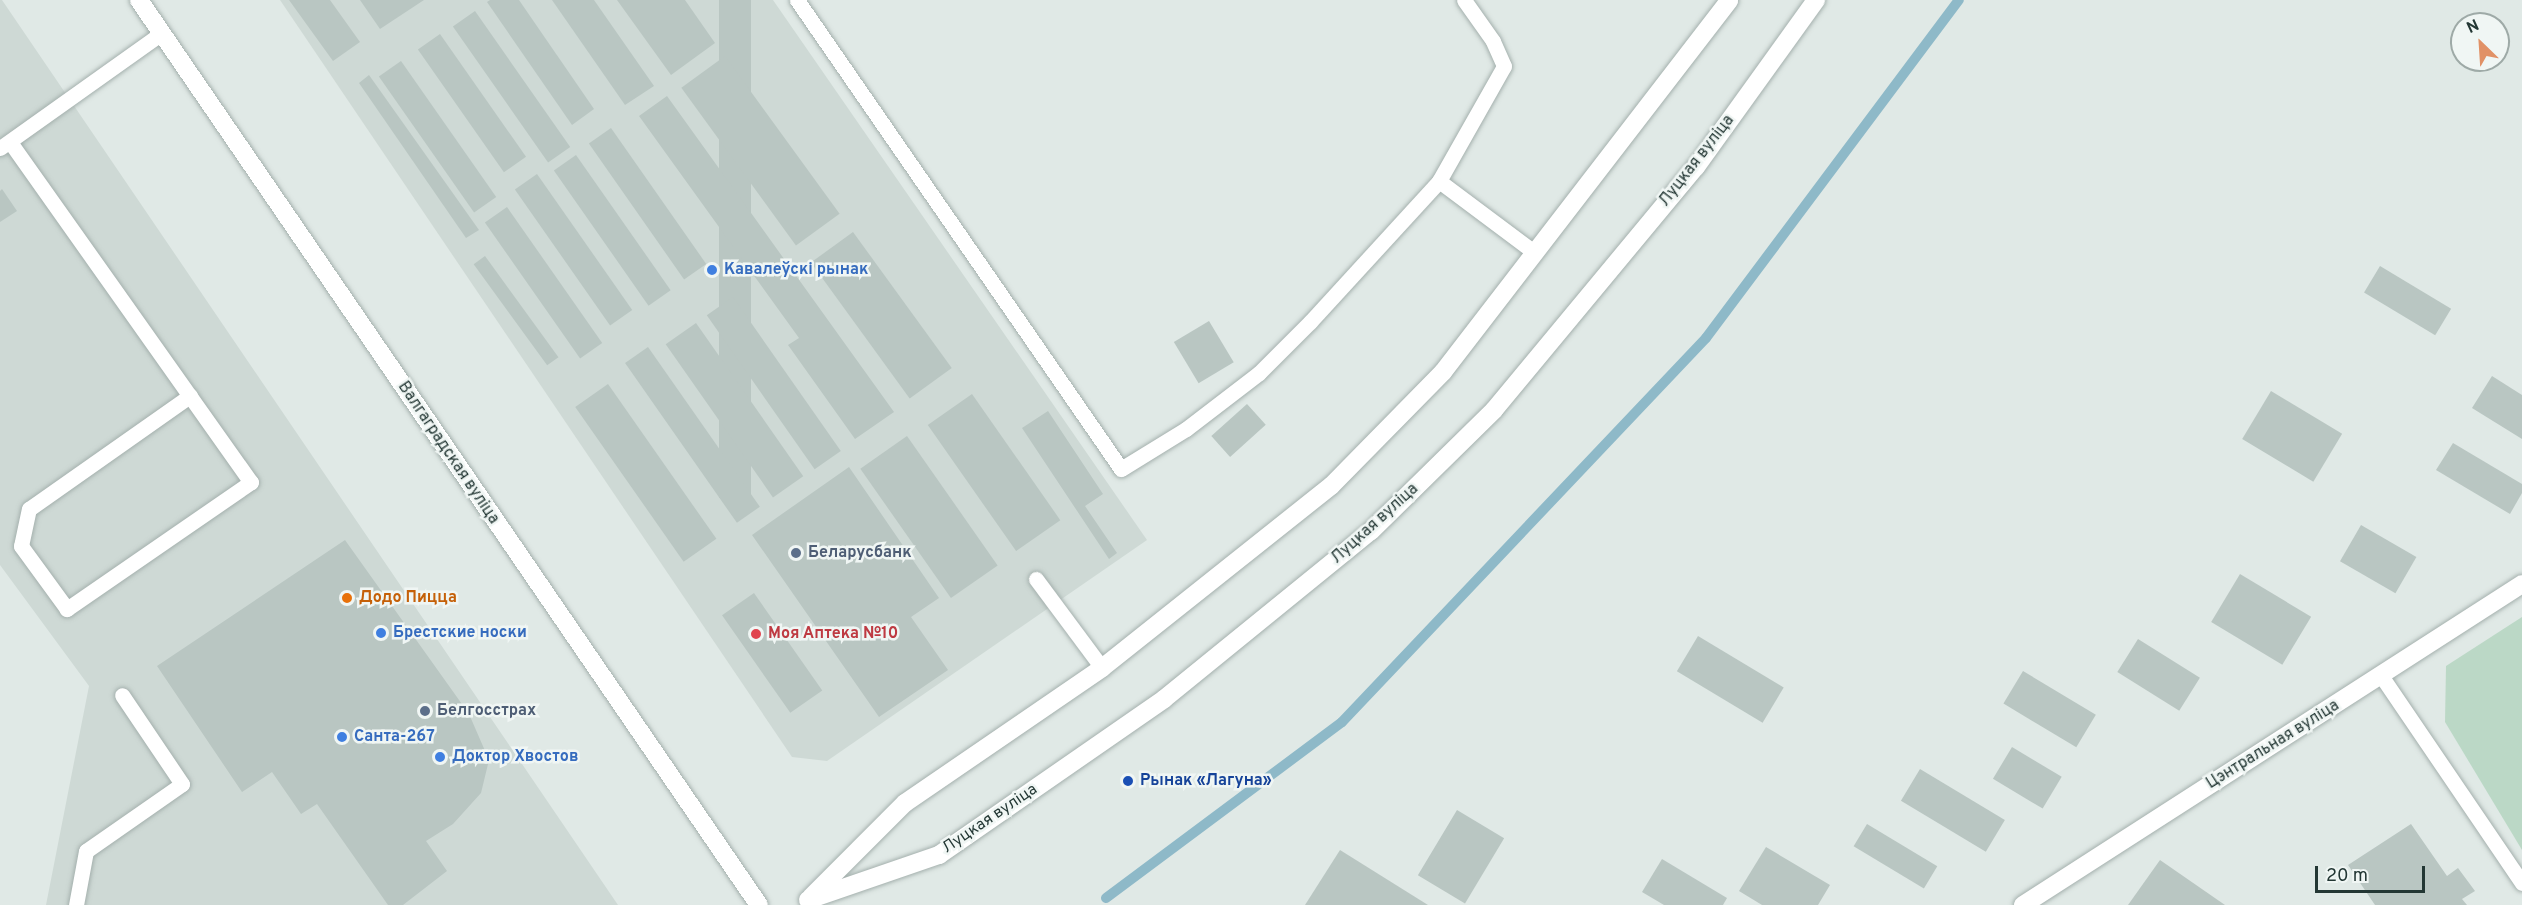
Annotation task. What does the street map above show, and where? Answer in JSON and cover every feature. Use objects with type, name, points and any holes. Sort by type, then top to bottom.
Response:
[{"type":"street","name":"Валгаградская вуліца","points":[[139,0],[759,905]]},
{"type":"street","name":"Луцкая вуліца","points":[[804,902],[905,803],[1102,668],[1331,486],[1443,372],[1728,0]]},
{"type":"street","name":"Луцкая вуліца","points":[[804,902],[939,855],[1164,699],[1371,531],[1494,410],[1696,167],[1816,0]]},
{"type":"street","name":"Цэнтральная вуліца","points":[[2023,905],[2522,584]]},
{"type":"lane","points":[[797,0],[1121,469],[1186,429],[1258,373],[1310,322],[1439,181],[1504,66],[1493,41],[1464,0]]},
{"type":"lane","points":[[162,33],[5,145],[190,396],[251,482],[67,609],[21,546],[29,509],[190,396]]},
{"type":"lane","points":[[1439,181],[1534,252]]},
{"type":"lane","points":[[1036,579],[1102,668]]},
{"type":"lane","points":[[2382,676],[2522,883]]},
{"type":"lane","points":[[76,905],[86,851],[182,784],[122,695]]},
{"type":"shaded area","points":[[0,0],[618,905],[46,905],[89,686],[0,565]]},
{"type":"shaded area","name":"Кавалеўскі рынак","points":[[280,0],[773,0],[1147,540],[827,761],[792,757]]},
{"type":"green space","points":[[2522,617],[2522,850],[2445,722],[2446,666]]},
{"type":"building","points":[[289,0],[330,0],[360,42],[333,61]]},
{"type":"building","points":[[360,0],[424,0],[380,29]]},
{"type":"building","points":[[490,0],[519,0],[594,109],[572,125],[487,2]]},
{"type":"building","points":[[552,0],[594,0],[654,86],[625,105]]},
{"type":"building","points":[[617,0],[685,0],[715,43],[671,75]]},
{"type":"building","points":[[719,0],[751,0],[751,498],[719,498]]},
{"type":"building","points":[[475,11],[570,147],[548,162],[453,26]]},
{"type":"building","points":[[440,34],[526,157],[504,172],[418,49]]},
{"type":"building","points":[[725,56],[840,214],[796,245],[681,88]]},
{"type":"building","points":[[401,61],[496,197],[474,212],[379,76]]},
{"type":"building","points":[[369,75],[479,230],[466,238],[359,83]]},
{"type":"building","points":[[667,96],[894,412],[855,439],[788,345],[799,338],[639,116]]},
{"type":"building","points":[[611,128],[706,264],[684,279],[589,143]]},
{"type":"building","points":[[576,155],[671,290],[649,306],[554,170]]},
{"type":"building","points":[[537,174],[632,310],[610,325],[515,189]]},
{"type":"building","points":[[2,189],[17,211],[0,222],[0,191]]},
{"type":"building","points":[[507,207],[602,343],[580,358],[485,222]]},
{"type":"building","points":[[853,232],[952,368],[910,398],[811,263]]},
{"type":"building","points":[[485,256],[558,357],[547,365],[474,264]]},
{"type":"building","points":[[2380,266],[2451,309],[2435,335],[2364,293]]},
{"type":"building","points":[[733,297],[841,451],[815,469],[707,315]]},
{"type":"building","points":[[1209,321],[1234,362],[1199,383],[1174,342]]},
{"type":"building","points":[[696,323],[803,476],[773,497],[666,344]]},
{"type":"building","points":[[648,347],[760,507],[737,523],[625,363]]},
{"type":"building","points":[[2492,376],[2522,395],[2522,439],[2472,408]]},
{"type":"building","points":[[608,384],[716,539],[684,562],[575,407]]},
{"type":"building","points":[[2271,391],[2342,434],[2313,482],[2242,439]]},
{"type":"building","points":[[972,394],[1060,520],[1016,551],[928,425]]},
{"type":"building","points":[[1247,404],[1266,425],[1230,457],[1211,436]]},
{"type":"building","points":[[1048,411],[1103,494],[1085,506],[1117,553],[1109,559],[1022,428]]},
{"type":"building","points":[[907,436],[998,565],[951,598],[860,469]]},
{"type":"building","points":[[2453,443],[2522,484],[2522,493],[2510,514],[2436,470]]},
{"type":"building","points":[[849,467],[939,598],[911,617],[948,670],[879,717],[752,535]]},
{"type":"building","points":[[2361,525],[2416,557],[2395,593],[2340,561]]},
{"type":"building","name":"Санта-267","points":[[345,540],[469,714],[489,760],[481,793],[453,824],[426,841],[447,871],[403,905],[388,905],[317,804],[301,814],[272,772],[242,792],[157,666]]},
{"type":"building","points":[[2240,574],[2311,617],[2282,665],[2211,622]]},
{"type":"building","points":[[754,593],[822,690],[790,713],[722,615]]},
{"type":"building","points":[[1698,636],[1784,688],[1763,723],[1677,671]]},
{"type":"building","points":[[2138,639],[2200,678],[2179,711],[2117,672]]},
{"type":"building","points":[[2023,671],[2096,715],[2076,747],[2003,704]]},
{"type":"building","points":[[2012,747],[2062,777],[2043,809],[1993,779]]},
{"type":"building","points":[[1920,769],[2005,820],[1986,852],[1901,801]]},
{"type":"building","points":[[1457,810],[1504,838],[1465,903],[1418,875]]},
{"type":"building","points":[[1867,824],[1937,866],[1924,889],[1854,846]]},
{"type":"building","points":[[2411,824],[2447,876],[2458,868],[2475,891],[2462,899],[2467,905],[2375,905],[2348,865]]},
{"type":"building","points":[[1766,847],[1830,885],[1818,905],[1762,905],[1739,891]]},
{"type":"building","points":[[1340,850],[1428,905],[1305,905]]},
{"type":"building","points":[[1662,859],[1727,898],[1723,905],[1664,905],[1642,892]]},
{"type":"building","points":[[2160,860],[2225,905],[2128,905]]},
{"type":"waterway","points":[[1106,898],[1342,722],[1706,338],[1959,0]]},
{"type":"place","name":"Кавалеўскі рынак","points":[[712,270]]},
{"type":"place","name":"Беларусбанк","points":[[796,553]]},
{"type":"place","name":"Додо Пицца","points":[[347,598]]},
{"type":"place","name":"Брестские носки","points":[[381,633]]},
{"type":"place","name":"Моя Аптека №10","points":[[756,634]]},
{"type":"place","name":"Белгосстрах","points":[[425,711]]},
{"type":"place","name":"Санта-267","points":[[342,737]]},
{"type":"place","name":"Доктор Хвостов","points":[[440,757]]},
{"type":"place","name":"Рынак «Лагуна»","points":[[1128,781]]}]
